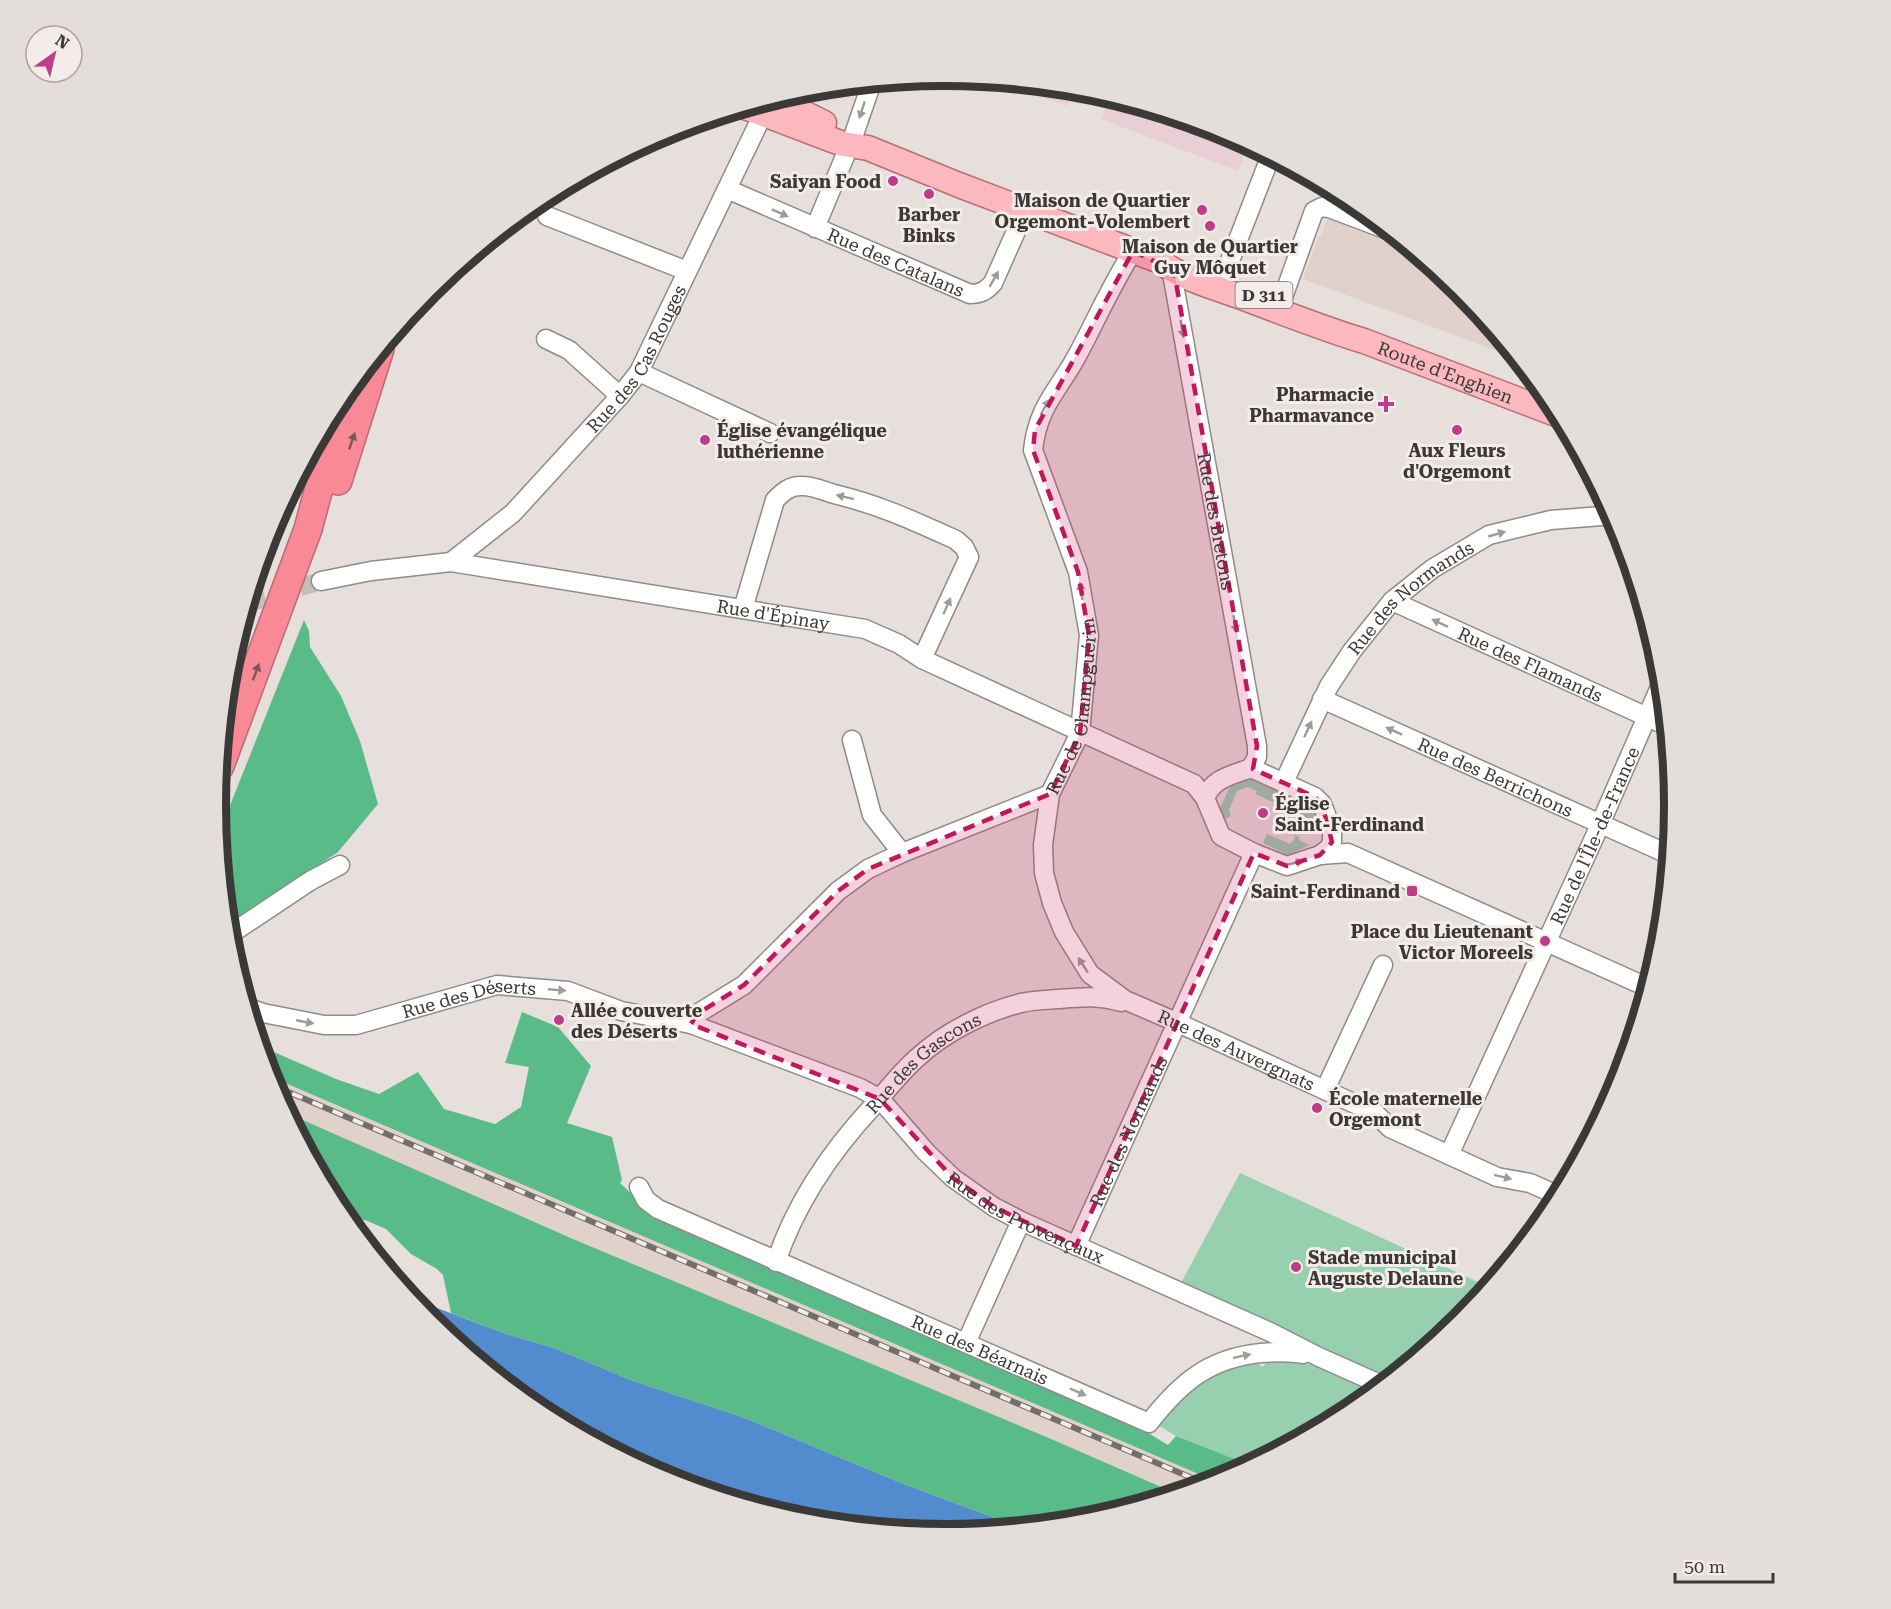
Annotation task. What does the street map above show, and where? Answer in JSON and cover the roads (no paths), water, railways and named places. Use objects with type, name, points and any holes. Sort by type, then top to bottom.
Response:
[{"type":"highway","points":[[308,529],[329,508],[374,368]]},
{"type":"highway","points":[[230,739],[308,529],[336,424]]},
{"type":"main road","name":"Route d'Enghien","points":[[777,106],[857,144],[1025,211],[1167,266],[1173,261],[1184,264],[1221,284],[1546,410]]},
{"type":"street","points":[[815,228],[857,144],[870,90]]},
{"type":"street","name":"Rue des Cas Rouges","points":[[451,562],[513,513],[620,396],[639,372],[766,108]]},
{"type":"street","points":[[1221,284],[1268,162]]},
{"type":"street","name":"Rue des Catalans","points":[[727,189],[970,294],[978,294],[988,289],[993,283],[1025,211]]},
{"type":"street","points":[[1280,307],[1314,211],[1322,207],[1329,208],[1366,222]]},
{"type":"street","points":[[547,216],[687,271]]},
{"type":"street","name":"Rue de Champguérin","points":[[691,1024],[697,1014],[744,985],[838,891],[868,869],[902,853],[1050,794],[1080,732],[1089,635],[1078,572],[1033,450],[1035,435],[1039,418],[1046,404],[1077,357],[1133,251]]},
{"type":"street","name":"Rue des Bretons","points":[[1167,266],[1173,279],[1257,746],[1257,757],[1251,768]]},
{"type":"street","points":[[546,339],[568,350],[620,396]]},
{"type":"street","points":[[639,372],[770,434]]},
{"type":"street","points":[[743,609],[775,501],[781,493],[787,488],[802,486],[862,501],[894,511],[956,540],[964,547],[969,557],[922,659]]},
{"type":"street","name":"Rue des Normands","points":[[1284,782],[1322,699],[1352,651],[1392,601],[1432,569],[1489,535],[1551,520],[1604,516]]},
{"type":"street","name":"Rue d'Épinay","points":[[321,581],[371,571],[451,562],[865,629],[899,644],[922,659],[1080,732],[1199,791]]},
{"type":"street","name":"Rue des Flamands","points":[[1392,601],[1659,723]]},
{"type":"street","name":"Rue de l'Île-de-France","points":[[1449,1155],[1600,824],[1656,696]]},
{"type":"street","name":"Rue des Berrichons","points":[[1322,699],[1663,852]]},
{"type":"street","points":[[852,740],[872,816],[902,853]]},
{"type":"street","points":[[1348,853],[1332,831],[1322,804],[1315,797],[1251,768],[1222,778],[1199,791],[1221,836],[1254,853],[1287,866],[1320,855],[1348,853],[1641,985]]},
{"type":"street","name":"Rue des Auvergnats","points":[[1050,794],[1043,845],[1044,873],[1052,903],[1064,932],[1090,974],[1125,1000],[1375,1113],[1390,1128],[1497,1177],[1530,1183],[1550,1192]]},
{"type":"street","points":[[1320,855],[1329,848],[1332,842],[1332,831]]},
{"type":"street","name":"Rue des Normands","points":[[1076,1246],[1254,853]]},
{"type":"street","points":[[238,929],[310,881],[340,865]]},
{"type":"street","points":[[1325,1090],[1383,965]]},
{"type":"street","name":"Rue des Déserts","points":[[257,1011],[324,1025],[356,1025],[497,985],[568,991],[621,1011],[691,1024]]},
{"type":"street","name":"Rue des Gascons","points":[[776,1262],[784,1236],[815,1179],[834,1151],[918,1057],[944,1038],[968,1024],[1023,1002],[1093,996],[1154,1013]]},
{"type":"street","name":"Rue des Provençaux","points":[[691,1024],[860,1088],[880,1099],[952,1178],[994,1207],[1374,1381]]},
{"type":"street","name":"Rue des Béarnais","points":[[639,1187],[646,1200],[658,1209],[1149,1423],[1173,1394],[1212,1365],[1224,1360],[1247,1354],[1270,1352],[1293,1352],[1319,1357]]},
{"type":"street","points":[[966,1343],[1021,1221]]},
{"type":"water","points":[[427,1303],[506,1334],[554,1348],[633,1381],[742,1417],[906,1485],[1003,1521],[946,1524],[898,1522],[805,1510],[759,1499],[670,1469],[586,1427],[546,1402],[471,1345]]},
{"type":"tunnel","points":[[256,600],[321,581]]},
{"type":"railway","points":[[286,1091],[1194,1479]]},
{"type":"place","name":"Saiyan Food","points":[[893,181]]},
{"type":"place","name":"Barber Binks","points":[[929,194]]},
{"type":"place","name":"Maison de Quartier Orgemont-Volembert","points":[[1202,210]]},
{"type":"place","name":"Maison de Quartier Guy Môquet","points":[[1210,226]]},
{"type":"place","name":"Pharmacie Pharmavance","points":[[1386,404]]},
{"type":"place","name":"Aux Fleurs d'Orgemont","points":[[1457,430]]},
{"type":"place","name":"Église évangélique luthérienne","points":[[705,440]]},
{"type":"place","name":"Église Saint-Ferdinand","points":[[1263,813]]},
{"type":"place","name":"Saint-Ferdinand","points":[[1412,891]]},
{"type":"place","name":"Place du Lieutenant Victor Moreels","points":[[1545,941]]},
{"type":"place","name":"Allée couverte des Déserts","points":[[559,1020]]},
{"type":"place","name":"École maternelle Orgemont","points":[[1317,1108]]},
{"type":"place","name":"Stade municipal Auguste Delaune","points":[[1296,1267]]}]
